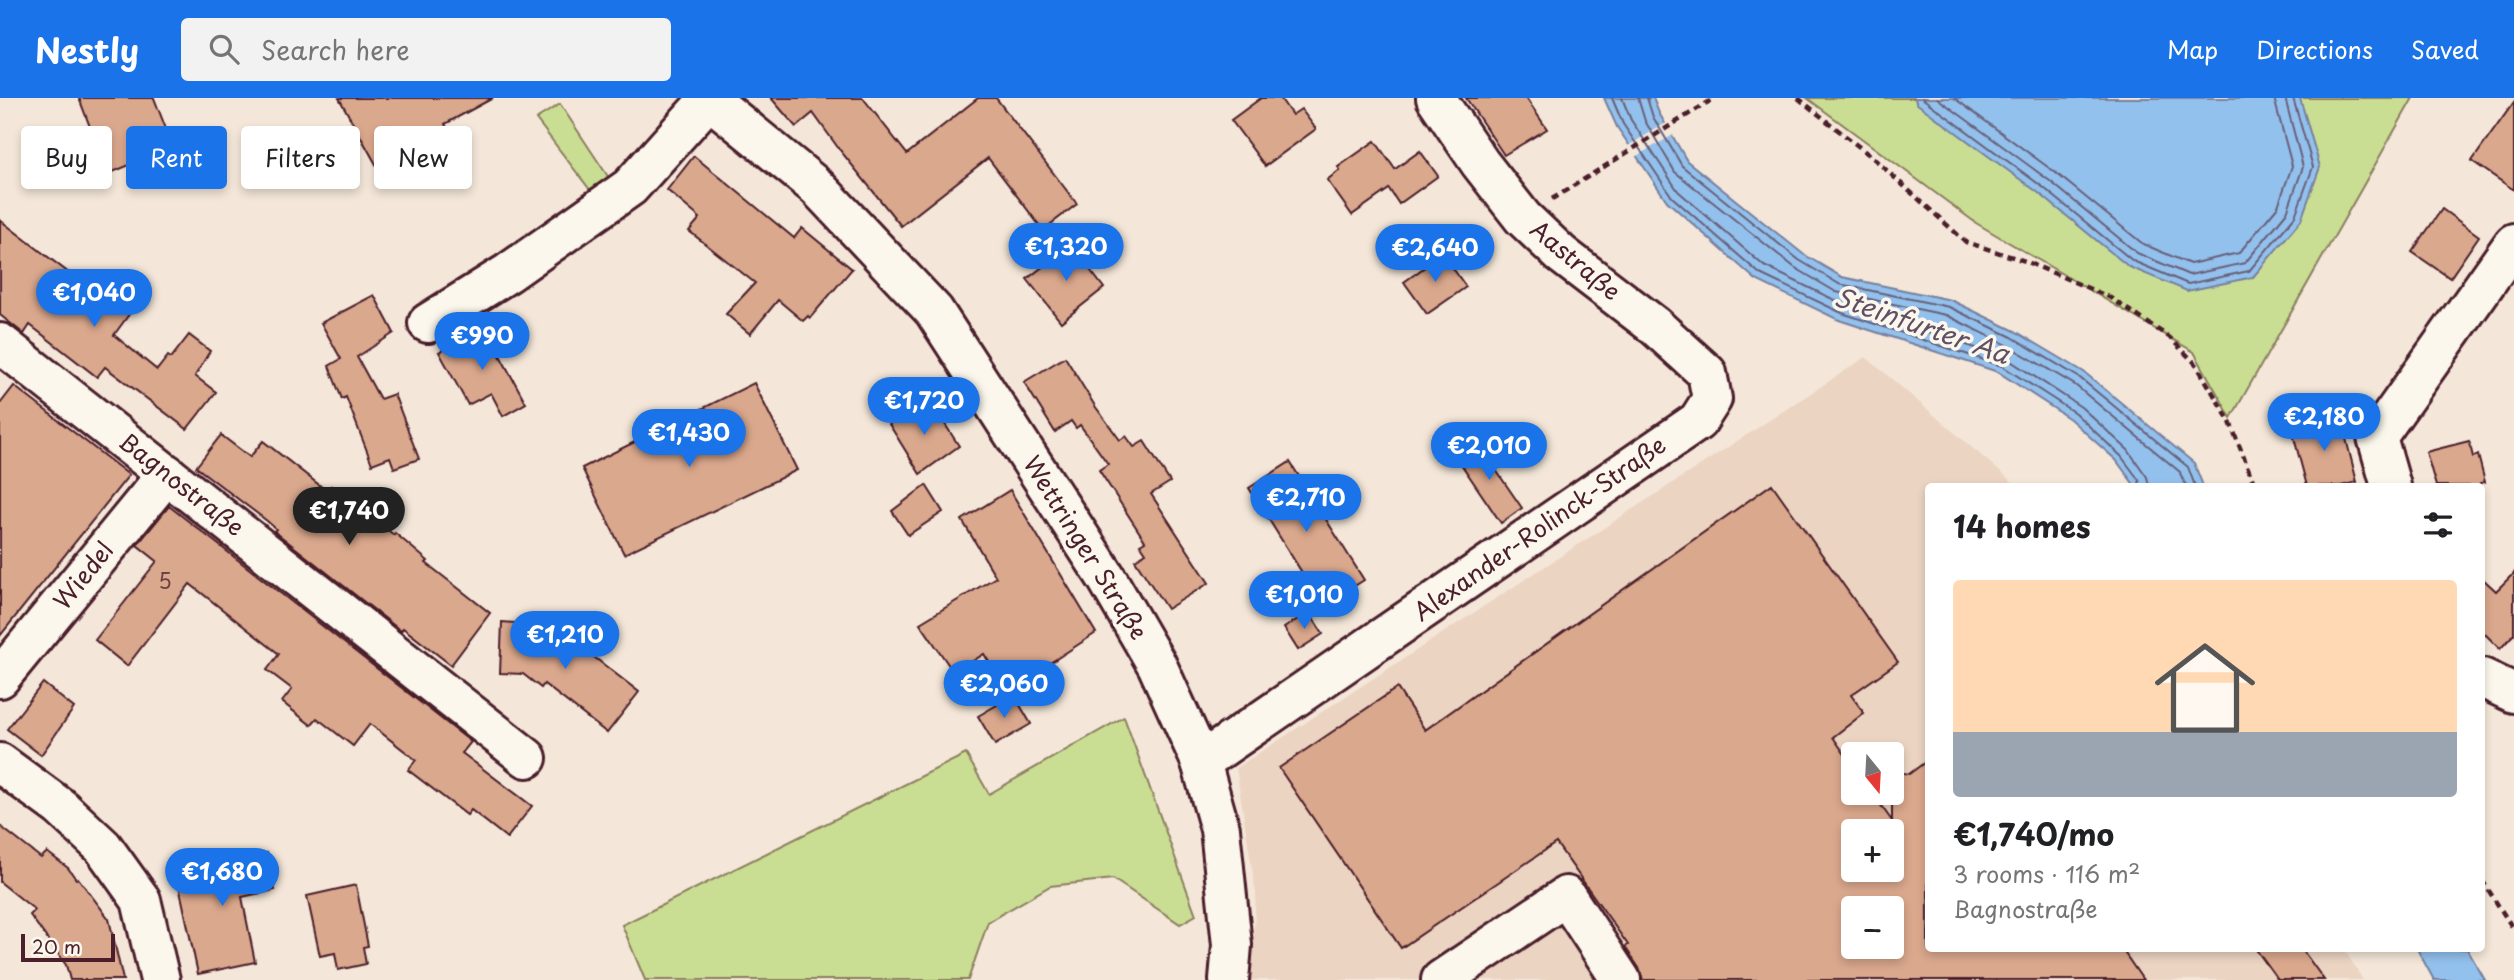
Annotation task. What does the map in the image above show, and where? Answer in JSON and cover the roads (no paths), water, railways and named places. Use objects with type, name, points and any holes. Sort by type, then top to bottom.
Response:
[{"type":"street","name":"Wettringer Straße","points":[[428,323],[508,273],[630,187],[709,98],[817,187],[934,311],[1106,577],[1157,665],[1201,762],[1220,829],[1232,945],[1229,980]]},
{"type":"street","name":"Aastraße","points":[[1436,98],[1480,163],[1523,218],[1561,254],[1655,326],[1707,373]]},
{"type":"street","points":[[2390,483],[2377,437],[2514,243]]},
{"type":"street","name":"Bagnostraße","points":[[0,343],[527,758]]},
{"type":"street","name":"Alexander-Rolinck-Straße","points":[[1201,762],[1698,421],[1712,400],[1707,373]]},
{"type":"street","name":"Wiedel","points":[[0,678],[167,474]]},
{"type":"street","points":[[2485,679],[2514,693]]},
{"type":"street","points":[[0,763],[60,807],[103,847],[141,900],[160,980]]},
{"type":"street","points":[[1441,980],[1566,896],[1621,980]]},
{"type":"water","name":"Steinfurter Aa","points":[[1604,98],[1653,98],[1687,161],[1803,254],[1842,277],[1951,300],[2015,331],[2084,372],[2194,463],[2202,483],[2133,483],[2116,460],[2070,419],[1998,372],[1839,320],[1756,280],[1667,201],[1617,127]]},
{"type":"water","points":[[1915,98],[2300,98],[2320,167],[2301,220],[2253,277],[2187,291],[2129,267],[2040,194],[1916,103]]},
{"type":"water","points":[[2419,952],[2469,952],[2485,980],[2434,980]]}]
